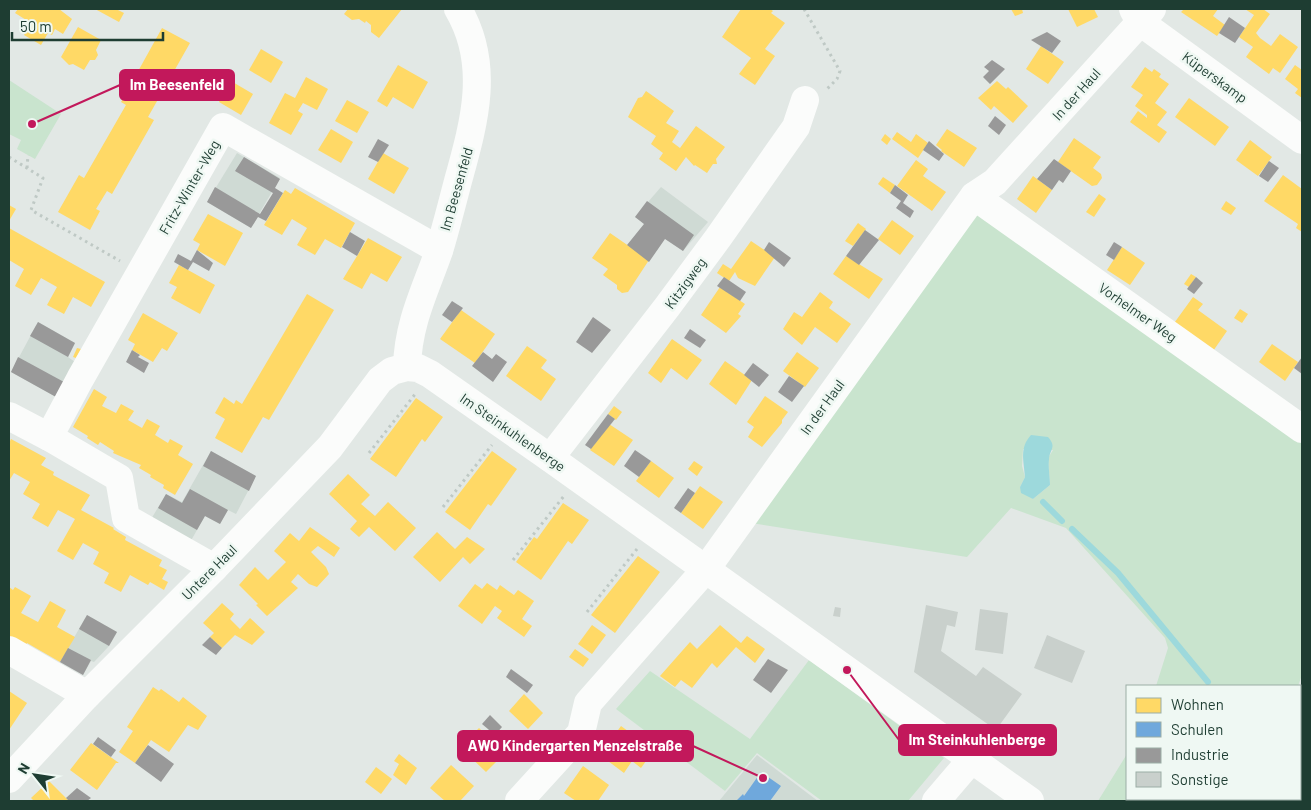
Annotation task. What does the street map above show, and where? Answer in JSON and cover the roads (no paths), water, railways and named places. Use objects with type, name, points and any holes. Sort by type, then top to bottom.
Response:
[{"type":"street","name":"Im Beesenfeld","points":[[418,370],[407,346],[412,320],[439,250],[471,135],[478,94],[475,56],[464,20],[458,9]]},
{"type":"street","name":"Küperskamp","points":[[1142,13],[1302,140]]},
{"type":"street","name":"In der Haul","points":[[519,801],[581,733],[588,703],[706,569],[974,196],[995,182],[1142,13]]},
{"type":"street","name":"Kitzigweg","points":[[550,458],[668,307],[723,230],[796,127],[805,100]]},
{"type":"street","name":"Fritz-Winter-Weg","points":[[49,437],[223,127],[439,250]]},
{"type":"street","name":"Vorhelmer Weg","points":[[974,196],[1302,429]]},
{"type":"street","name":"Im Steinkuhlenberge","points":[[418,370],[505,426],[1030,801]]},
{"type":"street","name":"Untere Haul","points":[[9,779],[87,695],[214,568],[330,447],[380,380],[392,371],[418,370]]},
{"type":"street","points":[[9,416],[119,478],[126,518],[214,568]]},
{"type":"street","points":[[9,650],[87,695]]},
{"type":"street","points":[[936,801],[972,759]]},
{"type":"water","points":[[1031,435],[1048,437],[1053,446],[1049,462],[1050,485],[1033,499],[1021,493],[1020,487],[1025,477],[1023,460],[1025,445]]},
{"type":"waterway","points":[[1043,502],[1062,521]]},
{"type":"waterway","points":[[1072,529],[1118,573],[1208,682]]},
{"type":"place","name":"Im Beesenfeld","points":[[32,124]]},
{"type":"place","name":"Im Steinkuhlenberge","points":[[847,670]]},
{"type":"place","name":"AWO Kindergarten Menzelstraße","points":[[763,778]]}]
